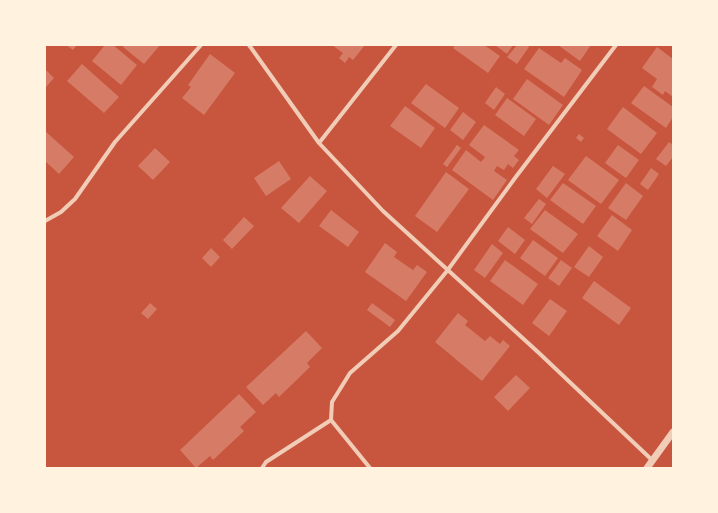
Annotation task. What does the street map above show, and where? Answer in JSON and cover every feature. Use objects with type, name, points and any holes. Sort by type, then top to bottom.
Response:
[{"type":"street","points":[[45,221],[62,212],[75,199],[115,142],[201,45]]},
{"type":"street","points":[[249,45],[319,143],[383,211],[447,271],[517,333],[652,460]]},
{"type":"street","points":[[319,143],[396,45]]},
{"type":"street","points":[[370,468],[331,420],[332,402],[350,373],[398,331],[447,271],[515,178],[616,45]]},
{"type":"street","points":[[262,468],[266,462],[331,420]]},
{"type":"street","points":[[647,468],[673,432]]},
{"type":"building","points":[[66,45],[77,45],[73,50]]},
{"type":"building","points":[[105,45],[113,45],[137,65],[121,85],[92,61]]},
{"type":"building","points":[[125,45],[160,45],[144,64],[123,47]]},
{"type":"building","points":[[332,45],[365,45],[353,60],[349,57],[345,63],[339,58],[343,53]]},
{"type":"building","points":[[455,45],[484,45],[500,56],[488,73],[453,48]]},
{"type":"building","points":[[495,45],[513,45],[507,54]]},
{"type":"building","points":[[517,45],[527,45],[529,47],[517,64],[507,57]]},
{"type":"building","points":[[558,45],[591,45],[580,61]]},
{"type":"building","points":[[657,47],[673,59],[673,97],[665,91],[663,95],[652,87],[657,79],[642,68]]},
{"type":"building","points":[[539,48],[561,63],[565,58],[582,70],[564,97],[524,69]]},
{"type":"building","points":[[210,54],[235,73],[204,115],[182,98],[191,87],[188,85]]},
{"type":"building","points":[[82,64],[119,97],[104,113],[67,81]]},
{"type":"building","points":[[45,69],[54,78],[45,88]]},
{"type":"building","points":[[527,79],[563,105],[549,125],[513,99]]},
{"type":"building","points":[[426,84],[459,108],[445,128],[411,103]]},
{"type":"building","points":[[644,86],[673,107],[673,117],[666,128],[631,103]]},
{"type":"building","points":[[496,87],[505,94],[494,110],[485,103]]},
{"type":"building","points":[[507,98],[536,119],[524,136],[495,115]]},
{"type":"building","points":[[405,106],[435,128],[421,148],[390,126]]},
{"type":"building","points":[[623,107],[657,133],[641,154],[607,129]]},
{"type":"building","points":[[463,112],[476,122],[463,140],[450,130]]},
{"type":"building","points":[[484,125],[519,150],[514,156],[519,160],[513,168],[508,164],[504,170],[497,166],[494,171],[507,180],[493,200],[452,170],[466,150],[481,162],[485,157],[469,145]]},
{"type":"building","points":[[45,131],[74,157],[59,174],[45,161]]},
{"type":"building","points":[[579,134],[584,138],[581,142],[576,138]]},
{"type":"building","points":[[669,142],[673,145],[673,157],[666,166],[656,159]]},
{"type":"building","points":[[457,145],[461,148],[447,167],[443,164]]},
{"type":"building","points":[[618,145],[639,160],[626,178],[605,163]]},
{"type":"building","points":[[155,148],[170,162],[153,180],[138,166]]},
{"type":"building","points":[[586,156],[619,180],[601,204],[568,180]]},
{"type":"building","points":[[279,161],[291,179],[266,196],[254,178]]},
{"type":"building","points":[[553,166],[565,174],[547,198],[536,189]]},
{"type":"building","points":[[651,168],[659,174],[648,190],[640,184]]},
{"type":"building","points":[[446,172],[469,189],[437,232],[415,216]]},
{"type":"building","points":[[310,176],[327,191],[299,223],[281,208]]},
{"type":"building","points":[[563,183],[596,206],[583,224],[550,200]]},
{"type":"building","points":[[626,183],[643,196],[626,220],[608,208]]},
{"type":"building","points":[[539,199],[546,204],[532,224],[524,218]]},
{"type":"building","points":[[331,210],[359,232],[348,247],[319,226]]},
{"type":"building","points":[[545,210],[578,234],[563,253],[530,229]]},
{"type":"building","points":[[612,215],[632,230],[618,251],[597,236]]},
{"type":"building","points":[[244,217],[254,226],[232,249],[223,240]]},
{"type":"building","points":[[508,227],[525,240],[515,254],[498,241]]},
{"type":"building","points":[[533,240],[558,258],[545,276],[520,258]]},
{"type":"building","points":[[385,243],[397,252],[394,257],[413,270],[417,265],[427,272],[406,301],[365,272]]},
{"type":"building","points":[[492,244],[503,253],[485,278],[474,270]]},
{"type":"building","points":[[589,246],[603,257],[589,277],[574,267]]},
{"type":"building","points":[[211,248],[220,257],[211,267],[202,258]]},
{"type":"building","points":[[505,260],[538,284],[523,305],[490,281]]},
{"type":"building","points":[[561,260],[572,268],[559,286],[548,278]]},
{"type":"building","points":[[594,281],[631,308],[619,325],[582,298]]},
{"type":"building","points":[[550,299],[567,311],[549,336],[532,323]]},
{"type":"building","points":[[150,303],[157,309],[148,319],[141,313]]},
{"type":"building","points":[[372,303],[395,320],[390,327],[367,310]]},
{"type":"building","points":[[458,313],[468,321],[465,325],[485,341],[490,336],[500,344],[503,340],[510,346],[482,381],[435,342]]},
{"type":"building","points":[[306,331],[322,348],[307,363],[310,367],[279,397],[276,393],[263,405],[246,387]]},
{"type":"building","points":[[516,375],[530,388],[508,411],[494,397]]},
{"type":"building","points":[[239,394],[256,412],[240,427],[244,431],[213,460],[210,456],[196,468],[180,450]]}]
